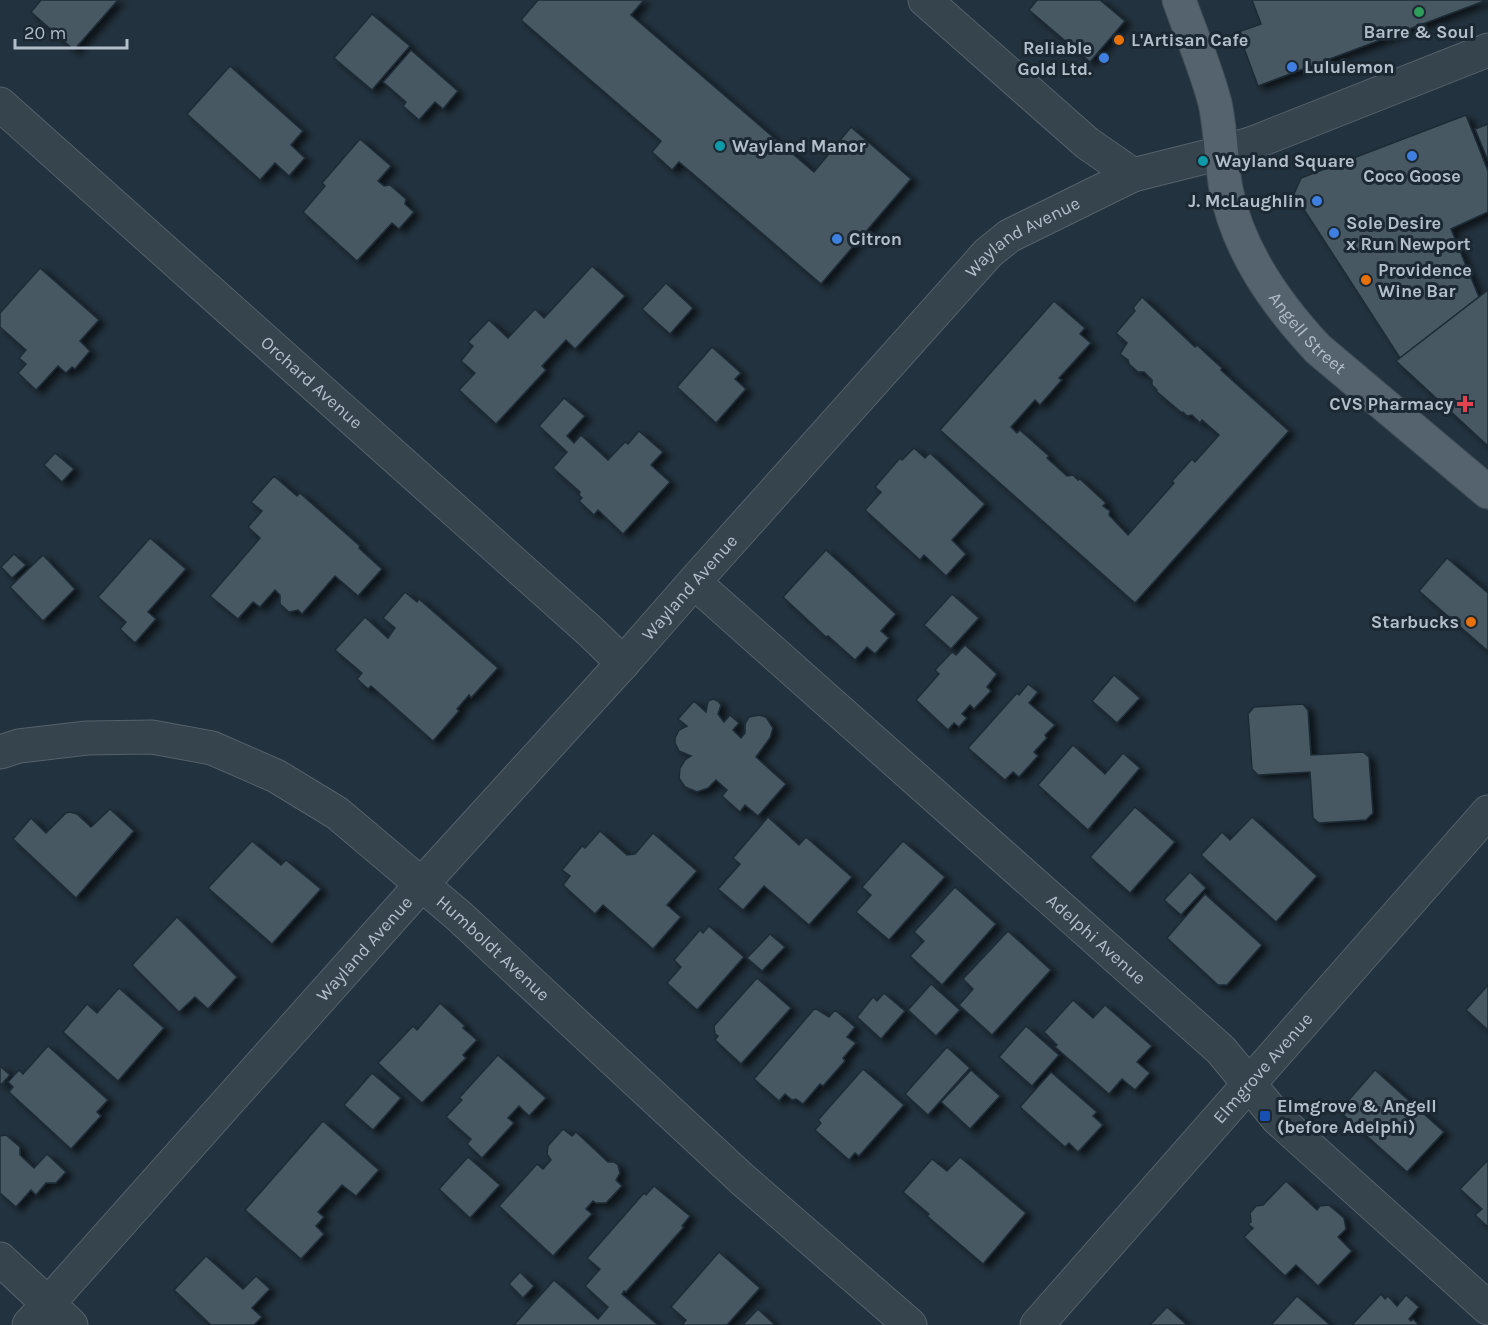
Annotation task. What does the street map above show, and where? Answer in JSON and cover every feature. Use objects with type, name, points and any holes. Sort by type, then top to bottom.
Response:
[{"type":"main road","name":"Angell Street","points":[[1179,0],[1214,101],[1227,192],[1244,243],[1276,299],[1297,327],[1318,349],[1488,492]]},
{"type":"street","points":[[925,0],[1087,143],[1133,175]]},
{"type":"street","name":"Wayland Avenue","points":[[50,1318],[422,884],[623,663],[988,253],[1010,236],[1133,175],[1221,153],[1488,50]]},
{"type":"street","name":"Orchard Avenue","points":[[0,104],[623,663]]},
{"type":"street","name":"Adelphi Avenue","points":[[694,582],[1221,1050],[1278,1119],[1488,1308]]},
{"type":"street","name":"Humboldt Avenue","points":[[0,752],[19,746],[87,738],[152,737],[212,748],[276,776],[337,813],[459,916],[742,1179],[910,1325]]},
{"type":"street","name":"Elmgrove Avenue","points":[[1036,1325],[1488,812]]},
{"type":"street","points":[[0,1259],[50,1318]]},
{"type":"building","points":[[41,0],[118,0],[74,50],[31,12]]},
{"type":"building","name":"Wayland Manor","points":[[538,0],[644,0],[631,15],[814,172],[851,127],[911,179],[821,284],[679,162],[672,170],[652,152],[661,141],[521,20]]},
{"type":"building","points":[[1037,0],[1100,0],[1125,21],[1090,62],[1029,10]]},
{"type":"building","points":[[1252,0],[1487,0],[1258,86],[1238,32],[1261,24]]},
{"type":"building","points":[[372,14],[410,46],[372,90],[334,58]]},
{"type":"building","points":[[411,50],[458,91],[443,109],[435,102],[419,120],[403,106],[406,102],[383,82]]},
{"type":"building","points":[[230,66],[303,131],[291,145],[305,158],[289,176],[275,163],[260,180],[187,114]]},
{"type":"building","points":[[1466,115],[1488,171],[1488,212],[1451,229],[1479,297],[1400,358],[1294,194],[1301,178]]},
{"type":"building","points":[[1488,124],[1488,161],[1475,129]]},
{"type":"building","points":[[360,139],[391,166],[378,181],[384,186],[390,185],[406,199],[405,204],[414,212],[399,229],[392,223],[357,261],[303,212],[325,186],[322,183]]},
{"type":"building","points":[[592,266],[625,296],[575,349],[566,340],[542,366],[546,370],[496,424],[459,390],[475,373],[461,361],[473,346],[468,342],[489,320],[508,338],[535,309],[544,318]]},
{"type":"building","points":[[40,268],[99,320],[80,341],[90,351],[75,369],[72,367],[66,373],[58,366],[36,390],[18,373],[26,364],[19,358],[26,350],[0,327],[0,313]]},
{"type":"building","points":[[666,283],[693,308],[670,334],[642,309]]},
{"type":"building","name":"CVS Pharmacy","points":[[1488,290],[1488,446],[1396,361]]},
{"type":"building","points":[[1142,297],[1289,431],[1135,603],[940,430],[1054,301],[1085,328],[1080,334],[1091,343],[1059,378],[1062,380],[1040,405],[1035,400],[1011,427],[1017,433],[1020,430],[1067,476],[1073,475],[1078,480],[1080,479],[1106,503],[1103,506],[1110,511],[1109,515],[1128,535],[1192,459],[1195,462],[1219,435],[1202,420],[1200,423],[1192,415],[1187,416],[1182,413],[1156,391],[1152,380],[1144,372],[1138,372],[1120,354],[1127,343],[1116,333],[1135,311],[1133,308]]},
{"type":"building","points":[[712,347],[741,373],[735,379],[746,389],[716,423],[677,387]]},
{"type":"building","points":[[564,398],[585,416],[567,436],[574,443],[581,435],[608,460],[625,442],[628,444],[639,431],[663,452],[651,465],[670,482],[623,534],[598,510],[594,515],[579,501],[582,498],[579,495],[580,492],[553,468],[567,452],[539,426]]},
{"type":"building","points":[[914,448],[925,458],[930,453],[985,504],[952,540],[966,554],[946,576],[924,555],[920,560],[865,510],[881,492],[875,487],[900,458],[902,460]]},
{"type":"building","points":[[55,453],[74,469],[62,482],[44,465]]},
{"type":"building","points":[[274,476],[297,496],[300,493],[360,546],[359,548],[382,569],[358,596],[335,576],[302,614],[298,610],[289,612],[280,604],[280,595],[275,590],[260,607],[253,602],[238,619],[210,596],[260,538],[248,527],[262,511],[251,502]]},
{"type":"building","points":[[150,538],[186,569],[148,612],[156,619],[135,643],[120,629],[126,622],[98,597]]},
{"type":"building","points":[[826,550],[896,614],[881,631],[889,638],[875,654],[867,647],[855,660],[783,597]]},
{"type":"building","points":[[14,554],[26,565],[12,578],[1,567]]},
{"type":"building","points":[[43,555],[75,589],[43,621],[10,587]]},
{"type":"building","name":"Starbucks","points":[[1447,558],[1488,593],[1488,651],[1419,591]]},
{"type":"building","points":[[405,592],[417,602],[419,599],[498,668],[471,698],[469,695],[457,709],[459,711],[433,741],[371,686],[368,689],[357,679],[362,673],[335,650],[365,617],[388,638],[395,628],[383,618]]},
{"type":"building","points":[[952,594],[979,618],[951,649],[924,625]]},
{"type":"building","points":[[965,645],[997,674],[987,687],[991,691],[974,709],[970,705],[962,714],[967,718],[959,727],[954,723],[948,730],[916,700],[939,674],[935,670],[952,652],[956,655]]},
{"type":"building","points":[[1114,675],[1140,698],[1117,723],[1092,701]]},
{"type":"building","points":[[1028,684],[1038,692],[1029,703],[1055,725],[1034,752],[1038,756],[1019,777],[1013,772],[1005,780],[968,748],[1017,693],[1019,695]]},
{"type":"building","points":[[713,699],[721,705],[718,714],[724,722],[730,715],[739,723],[733,730],[741,738],[745,733],[745,724],[749,717],[759,715],[766,717],[773,728],[770,738],[756,757],[786,784],[758,816],[745,805],[740,812],[722,796],[727,790],[716,780],[708,788],[697,792],[685,787],[679,778],[680,768],[691,756],[679,751],[675,743],[679,730],[687,726],[678,719],[694,701],[706,712],[708,701]]},
{"type":"building","points":[[1303,704],[1308,710],[1311,755],[1363,752],[1369,757],[1373,813],[1366,820],[1319,823],[1313,818],[1310,772],[1258,775],[1252,769],[1248,714],[1254,707]]},
{"type":"building","points":[[1073,745],[1105,774],[1123,753],[1140,768],[1088,830],[1038,785]]},
{"type":"building","points":[[1135,807],[1175,842],[1130,893],[1090,857]]},
{"type":"building","points":[[110,809],[134,831],[76,898],[13,839],[31,818],[46,833],[66,813],[77,814],[91,827]]},
{"type":"building","points":[[768,817],[799,845],[806,837],[852,877],[809,925],[764,886],[743,910],[718,889],[740,864],[733,858]]},
{"type":"building","points":[[1252,817],[1317,876],[1276,922],[1201,855],[1222,832],[1230,840]]},
{"type":"building","points":[[600,831],[627,855],[635,854],[653,833],[697,871],[667,905],[681,917],[653,949],[603,905],[595,914],[563,885],[570,876],[562,870],[582,846],[585,848]]},
{"type":"building","points":[[252,841],[281,865],[286,860],[321,889],[272,944],[208,888]]},
{"type":"building","points":[[903,841],[945,877],[889,940],[856,912],[871,895],[862,887]]},
{"type":"building","points":[[1190,872],[1206,888],[1181,915],[1164,900]]},
{"type":"building","points":[[955,887],[996,924],[942,985],[910,956],[924,941],[914,932]]},
{"type":"building","points":[[1205,894],[1262,945],[1227,985],[1218,985],[1167,938]]},
{"type":"building","points":[[177,917],[237,977],[208,1009],[195,997],[179,1012],[132,965]]},
{"type":"building","points":[[709,926],[744,957],[697,1010],[667,983],[681,967],[674,960],[700,930],[703,933]]},
{"type":"building","points":[[1008,931],[1051,970],[992,1035],[959,1005],[973,989],[963,979]]},
{"type":"building","points":[[770,934],[785,947],[762,971],[747,958]]},
{"type":"building","points":[[757,978],[791,1008],[741,1064],[715,1040],[718,1036],[715,1034],[714,1026]]},
{"type":"building","points":[[931,984],[960,1010],[936,1036],[908,1010]]},
{"type":"building","points":[[1488,985],[1488,1030],[1466,1010]]},
{"type":"building","points":[[119,988],[164,1028],[118,1081],[63,1032],[87,1004],[97,1013]]},
{"type":"building","points":[[884,993],[905,1011],[881,1039],[857,1017],[873,997],[877,1001]]},
{"type":"building","points":[[1073,1000],[1093,1018],[1105,1005],[1152,1046],[1137,1062],[1150,1073],[1135,1090],[1122,1079],[1109,1094],[1055,1047],[1057,1045],[1044,1032]]},
{"type":"building","points":[[440,1003],[477,1040],[463,1055],[466,1058],[422,1103],[378,1063],[413,1026],[417,1030]]},
{"type":"building","points":[[815,1008],[829,1017],[835,1010],[855,1027],[847,1037],[856,1043],[843,1058],[845,1061],[823,1086],[820,1084],[803,1104],[796,1099],[792,1100],[785,1094],[779,1101],[754,1079]]},
{"type":"building","points":[[1026,1026],[1059,1055],[1032,1086],[999,1057]]},
{"type":"building","points":[[48,1046],[108,1100],[97,1112],[101,1116],[71,1149],[9,1092],[13,1087],[8,1082],[19,1070],[23,1074]]},
{"type":"building","points":[[947,1047],[970,1068],[928,1115],[905,1094]]},
{"type":"building","points":[[498,1055],[546,1098],[529,1116],[519,1106],[508,1118],[514,1123],[482,1158],[467,1144],[471,1139],[446,1117],[462,1100],[459,1098]]},
{"type":"building","points":[[0,1066],[10,1075],[0,1086]]},
{"type":"building","points":[[863,1069],[904,1105],[859,1156],[855,1153],[849,1160],[815,1130],[821,1123],[818,1120]]},
{"type":"building","points":[[971,1070],[1000,1096],[970,1129],[941,1102]]},
{"type":"building","points":[[1375,1070],[1444,1132],[1407,1172],[1339,1111]]},
{"type":"building","points":[[1051,1072],[1097,1112],[1093,1116],[1103,1125],[1078,1152],[1069,1143],[1065,1147],[1020,1107]]},
{"type":"building","points":[[372,1073],[401,1098],[373,1130],[344,1105]]},
{"type":"building","points":[[323,1121],[379,1170],[356,1196],[342,1185],[318,1212],[324,1217],[316,1226],[324,1234],[301,1259],[245,1210]]},
{"type":"building","points":[[563,1129],[572,1136],[576,1132],[608,1162],[618,1165],[620,1173],[616,1180],[622,1186],[606,1203],[593,1201],[586,1209],[592,1214],[553,1256],[499,1206],[537,1164],[543,1169],[551,1160],[547,1154],[548,1146]]},
{"type":"building","points":[[6,1135],[20,1147],[20,1155],[34,1168],[47,1154],[66,1172],[56,1183],[46,1183],[36,1195],[31,1190],[16,1207],[0,1193],[0,1136]]},
{"type":"building","points":[[468,1157],[500,1185],[470,1218],[439,1189]]},
{"type":"building","points":[[960,1157],[1026,1213],[983,1264],[903,1192],[932,1159],[947,1171]]},
{"type":"building","points":[[1488,1160],[1488,1227],[1475,1215],[1482,1209],[1460,1189]]},
{"type":"building","points":[[1286,1181],[1317,1210],[1320,1206],[1329,1205],[1344,1218],[1346,1229],[1338,1237],[1352,1251],[1318,1286],[1296,1265],[1285,1276],[1244,1237],[1253,1228],[1248,1224],[1251,1222],[1250,1213],[1256,1206],[1263,1205]]},
{"type":"building","points":[[654,1186],[690,1216],[682,1226],[684,1227],[622,1294],[658,1325],[514,1325],[554,1280],[598,1319],[608,1307],[585,1286],[600,1269],[587,1258],[644,1193],[646,1195]]},
{"type":"building","points":[[719,1252],[760,1288],[727,1325],[682,1325],[686,1320],[671,1307]]},
{"type":"building","points":[[206,1256],[243,1289],[256,1276],[270,1289],[252,1308],[262,1317],[254,1325],[211,1325],[174,1290]]},
{"type":"building","points":[[520,1272],[534,1286],[523,1298],[509,1284]]},
{"type":"building","points":[[1381,1294],[1385,1299],[1388,1296],[1397,1306],[1406,1295],[1419,1307],[1409,1319],[1411,1321],[1413,1319],[1419,1325],[1352,1325]]},
{"type":"building","points":[[1297,1296],[1329,1324],[1271,1325]]},
{"type":"building","points":[[1167,1307],[1187,1325],[1150,1325]]},
{"type":"building","points":[[758,1309],[775,1325],[743,1325]]},
{"type":"place","name":"Barre & Soul","points":[[1419,12]]},
{"type":"place","name":"L'Artisan Cafe","points":[[1119,40]]},
{"type":"place","name":"Reliable Gold Ltd.","points":[[1104,58]]},
{"type":"place","name":"Lululemon","points":[[1292,67]]},
{"type":"place","name":"Wayland Manor","points":[[720,146]]},
{"type":"place","name":"Coco Goose","points":[[1412,156]]},
{"type":"place","name":"Wayland Square","points":[[1203,161]]},
{"type":"place","name":"J. McLaughlin","points":[[1317,201]]},
{"type":"place","name":"Sole Desire x Run Newport","points":[[1334,233]]},
{"type":"place","name":"Citron","points":[[837,239]]},
{"type":"place","name":"Providence Wine Bar","points":[[1366,280]]},
{"type":"place","name":"CVS Pharmacy","points":[[1465,404]]},
{"type":"place","name":"Starbucks","points":[[1471,622]]},
{"type":"place","name":"Elmgrove & Angell (before Adelphi)","points":[[1265,1116]]}]
